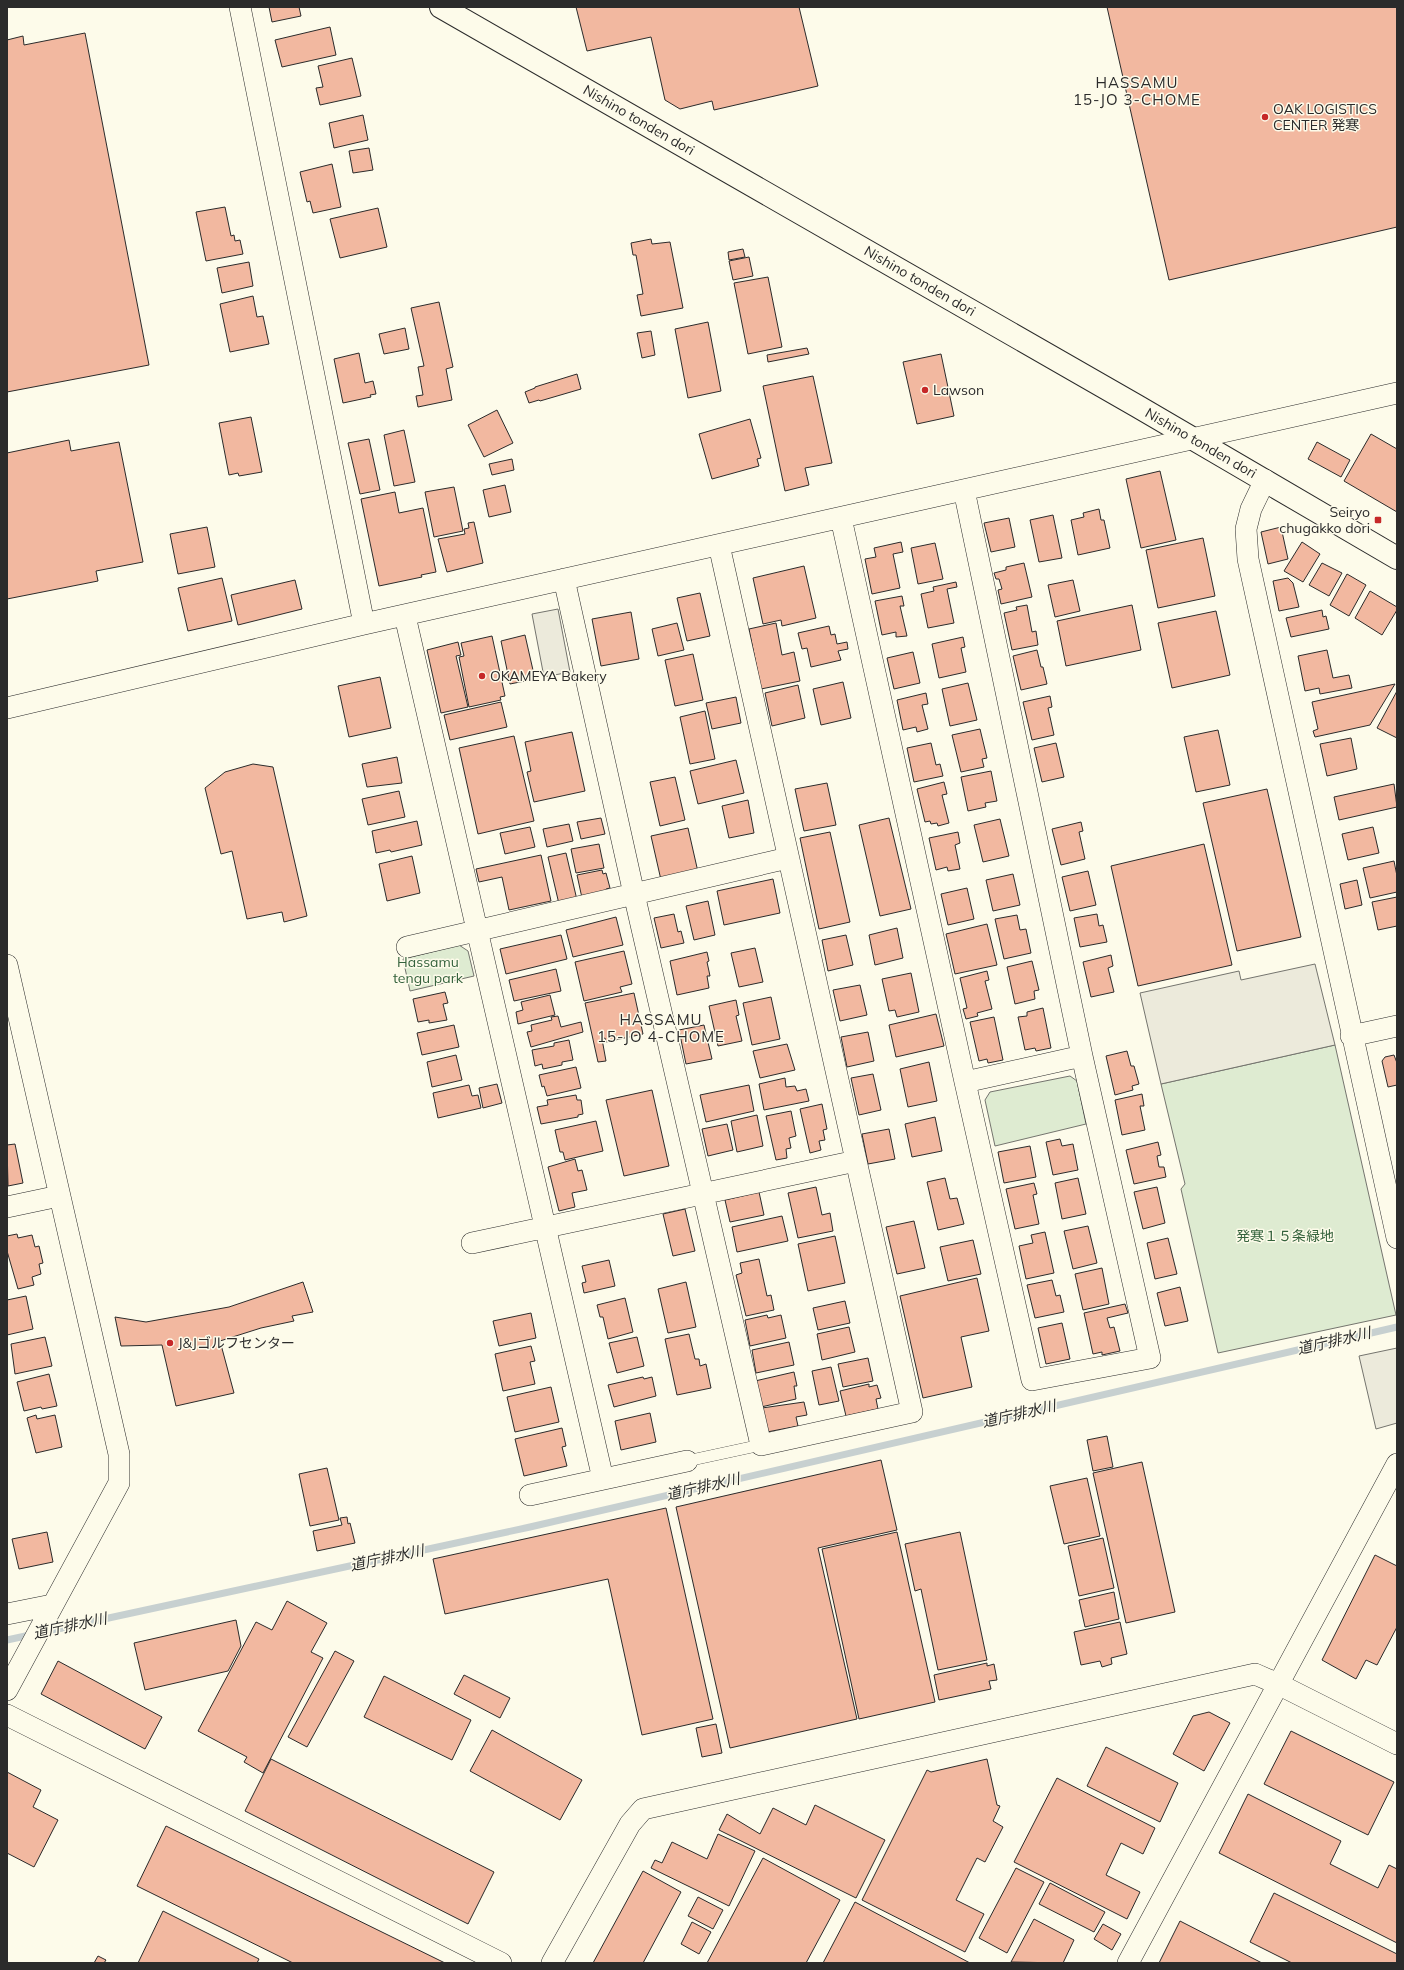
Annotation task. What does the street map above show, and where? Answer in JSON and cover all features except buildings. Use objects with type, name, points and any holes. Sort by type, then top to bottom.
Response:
[{"type":"street","points":[[240,7],[364,624]]},
{"type":"street","name":"Nishino tonden dori","points":[[442,7],[1265,480],[1397,558]]},
{"type":"street","points":[[7,708],[364,624],[1397,393]]},
{"type":"street","points":[[1265,480],[1251,509],[1246,529],[1248,558],[1351,1036],[1397,1238]]},
{"type":"street","points":[[841,518],[1032,1380],[1150,1358],[1082,1056],[964,490]]},
{"type":"street","points":[[564,580],[634,894],[761,1445],[912,1412],[719,545]]},
{"type":"street","points":[[405,616],[476,931],[603,1479]]},
{"type":"street","points":[[407,947],[788,858]]},
{"type":"street","points":[[7,965],[58,1196],[119,1454],[119,1483],[48,1611],[7,1690]]},
{"type":"street","points":[[1351,1036],[1397,1026]]},
{"type":"street","points":[[965,1082],[1082,1056]]},
{"type":"street","points":[[472,1243],[856,1161]]},
{"type":"street","points":[[7,1208],[58,1196]]},
{"type":"street","points":[[530,1495],[687,1461]]},
{"type":"street","points":[[1128,1963],[1397,1464]]},
{"type":"street","points":[[7,1614],[48,1611]]},
{"type":"street","points":[[552,1963],[630,1824],[643,1809],[1255,1674],[1278,1684],[1397,1744]]},
{"type":"street","points":[[7,1715],[501,1963]]},
{"type":"lane","points":[[687,1461],[761,1445]]},
{"type":"green space","name":"Hassamu tengu park","points":[[459,945],[468,951],[474,976],[410,991],[403,959]]},
{"type":"green space","name":"発寒１５条緑地","points":[[1335,1045],[1396,1315],[1218,1353],[1181,1189],[1185,1184],[1161,1084]]},
{"type":"green space","points":[[1070,1076],[1077,1081],[1086,1124],[995,1146],[985,1100],[990,1092]]},
{"type":"shaded area","points":[[558,609],[570,672],[544,677],[532,614]]},
{"type":"shaded area","points":[[1315,964],[1335,1045],[1161,1084],[1140,993],[1239,971],[1241,980]]},
{"type":"shaded area","points":[[1397,1348],[1397,1423],[1376,1429],[1359,1356]]},
{"type":"waterway","name":"道庁排水川","points":[[7,1640],[530,1527],[1397,1327]]},
{"type":"place","name":"OAK LOGISTICS CENTER 発寒","points":[[1265,117]]},
{"type":"place","name":"Lawson","points":[[925,390]]},
{"type":"place","name":"Seiryo chugakko dori","points":[[1378,520]]},
{"type":"place","name":"OKAMEYA Bakery","points":[[482,676]]},
{"type":"place","name":"J&Jゴルフセンター","points":[[170,1343]]},
{"type":"district","name":"HASSAMU 15-JO 3-CHOME","points":[[1137,92]]},
{"type":"district","name":"HASSAMU 15-JO 4-CHOME","points":[[661,1028]]}]
